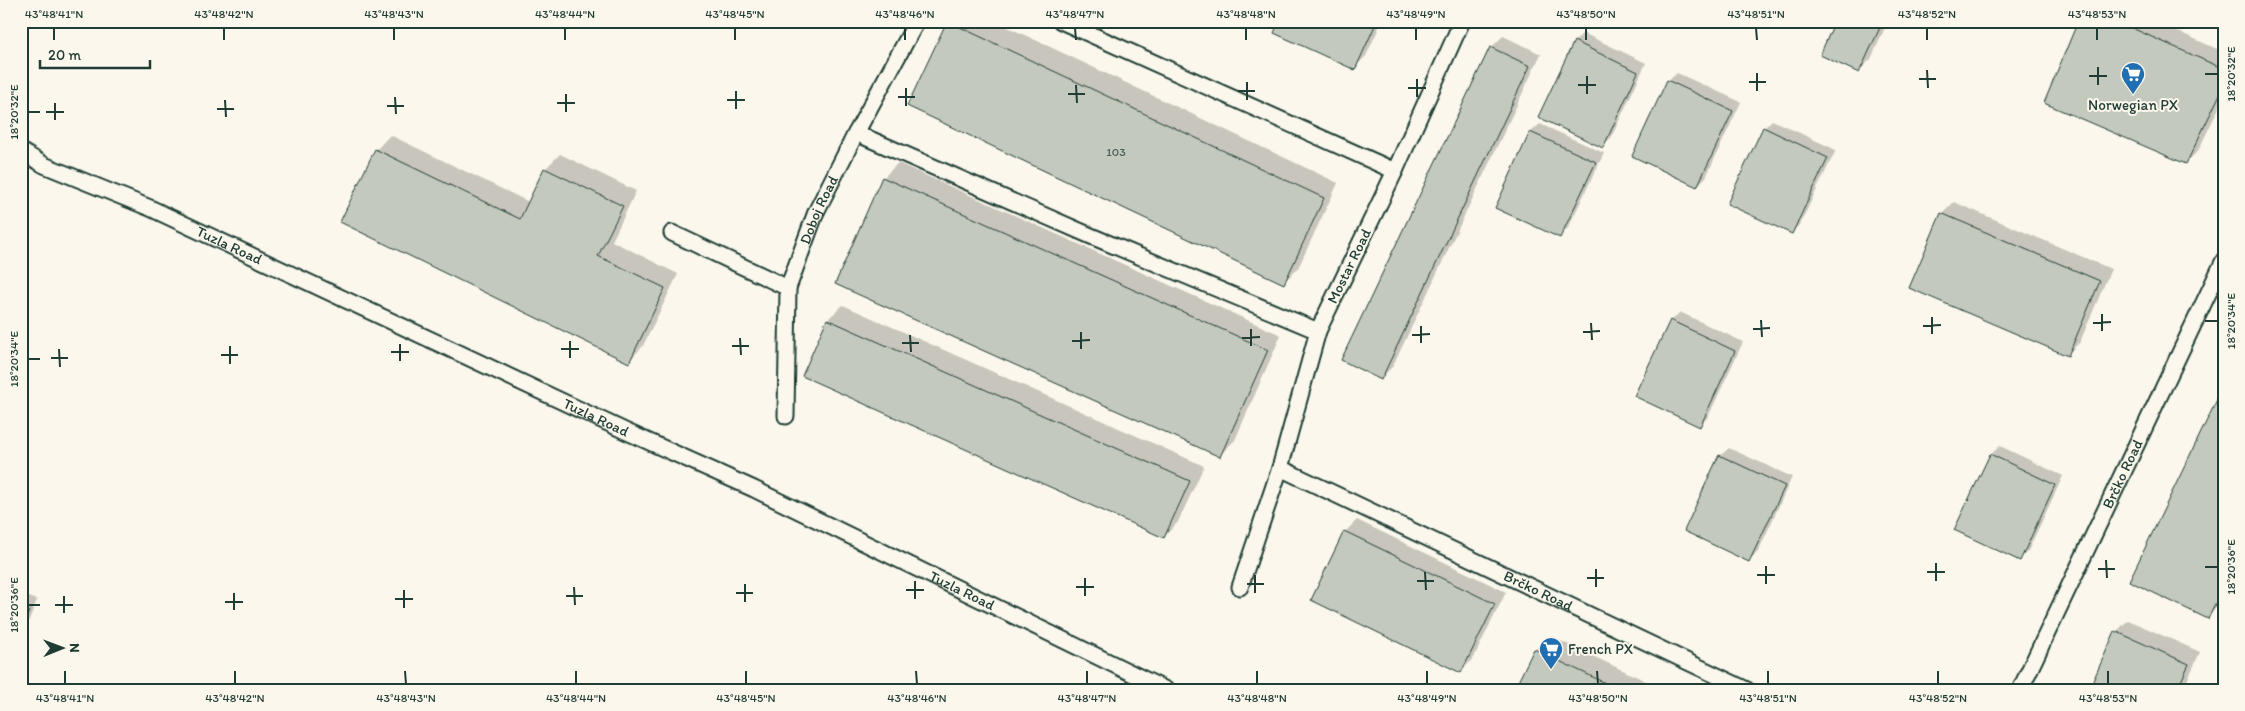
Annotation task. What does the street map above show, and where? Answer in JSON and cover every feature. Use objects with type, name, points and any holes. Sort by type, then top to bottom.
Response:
[{"type":"lane","name":"Doboj Road","points":[[786,416],[788,288],[816,212],[856,133],[917,21]]},
{"type":"lane","points":[[1061,21],[1158,67],[1395,171]]},
{"type":"lane","name":"Mostar Road","points":[[1240,587],[1280,468],[1318,332],[1395,171],[1462,21]]},
{"type":"lane","points":[[856,133],[1091,236],[1318,332]]},
{"type":"lane","name":"Tuzla Road","points":[[21,151],[44,165],[150,208],[625,431],[754,489],[1166,690]]},
{"type":"lane","points":[[672,233],[788,288]]},
{"type":"lane","name":"Brčko Road","points":[[2020,690],[2224,260]]},
{"type":"lane","name":"Brčko Road","points":[[1280,468],[1746,690]]},
{"type":"building","points":[[947,21],[1324,198],[1284,284],[907,106]]},
{"type":"building","points":[[1279,21],[1377,21],[1355,70],[1274,33]]},
{"type":"building","points":[[1835,21],[1883,21],[1859,73],[1820,55]]},
{"type":"building","name":"Norwegian PX","points":[[2078,21],[2116,21],[2224,69],[2224,86],[2186,164],[2044,103]]},
{"type":"building","points":[[1574,41],[1638,72],[1603,148],[1538,117]]},
{"type":"building","points":[[1490,47],[1530,66],[1381,380],[1341,360]]},
{"type":"building","points":[[1667,80],[1733,111],[1697,187],[1632,156]]},
{"type":"building","points":[[1763,127],[1828,158],[1792,234],[1727,204]]},
{"type":"building","points":[[1530,132],[1596,162],[1560,238],[1495,208]]},
{"type":"building","points":[[375,149],[520,219],[544,168],[623,206],[598,256],[665,288],[629,363],[340,222]]},
{"type":"building","points":[[882,177],[1268,350],[1220,457],[835,284]]},
{"type":"building","points":[[1941,213],[2100,281],[2068,356],[1909,288]]},
{"type":"building","points":[[827,319],[1190,481],[1164,538],[802,376]]},
{"type":"building","points":[[1670,320],[1735,351],[1700,427],[1634,396]]},
{"type":"building","points":[[2224,385],[2224,586],[2208,619],[2129,581]]},
{"type":"building","points":[[1990,454],[2055,485],[2020,561],[1954,530]]},
{"type":"building","points":[[1719,455],[1785,486],[1749,562],[1684,531]]},
{"type":"building","points":[[1344,531],[1495,604],[1461,673],[1311,600]]},
{"type":"building","points":[[21,605],[30,609],[21,630]]},
{"type":"building","points":[[2115,631],[2189,664],[2177,690],[2089,690]]},
{"type":"building","name":"French PX","points":[[1534,649],[1620,690],[1514,690]]},
{"type":"place","name":"Norwegian PX","points":[[2133,95]]},
{"type":"place","name":"French PX","points":[[1551,670]]}]
